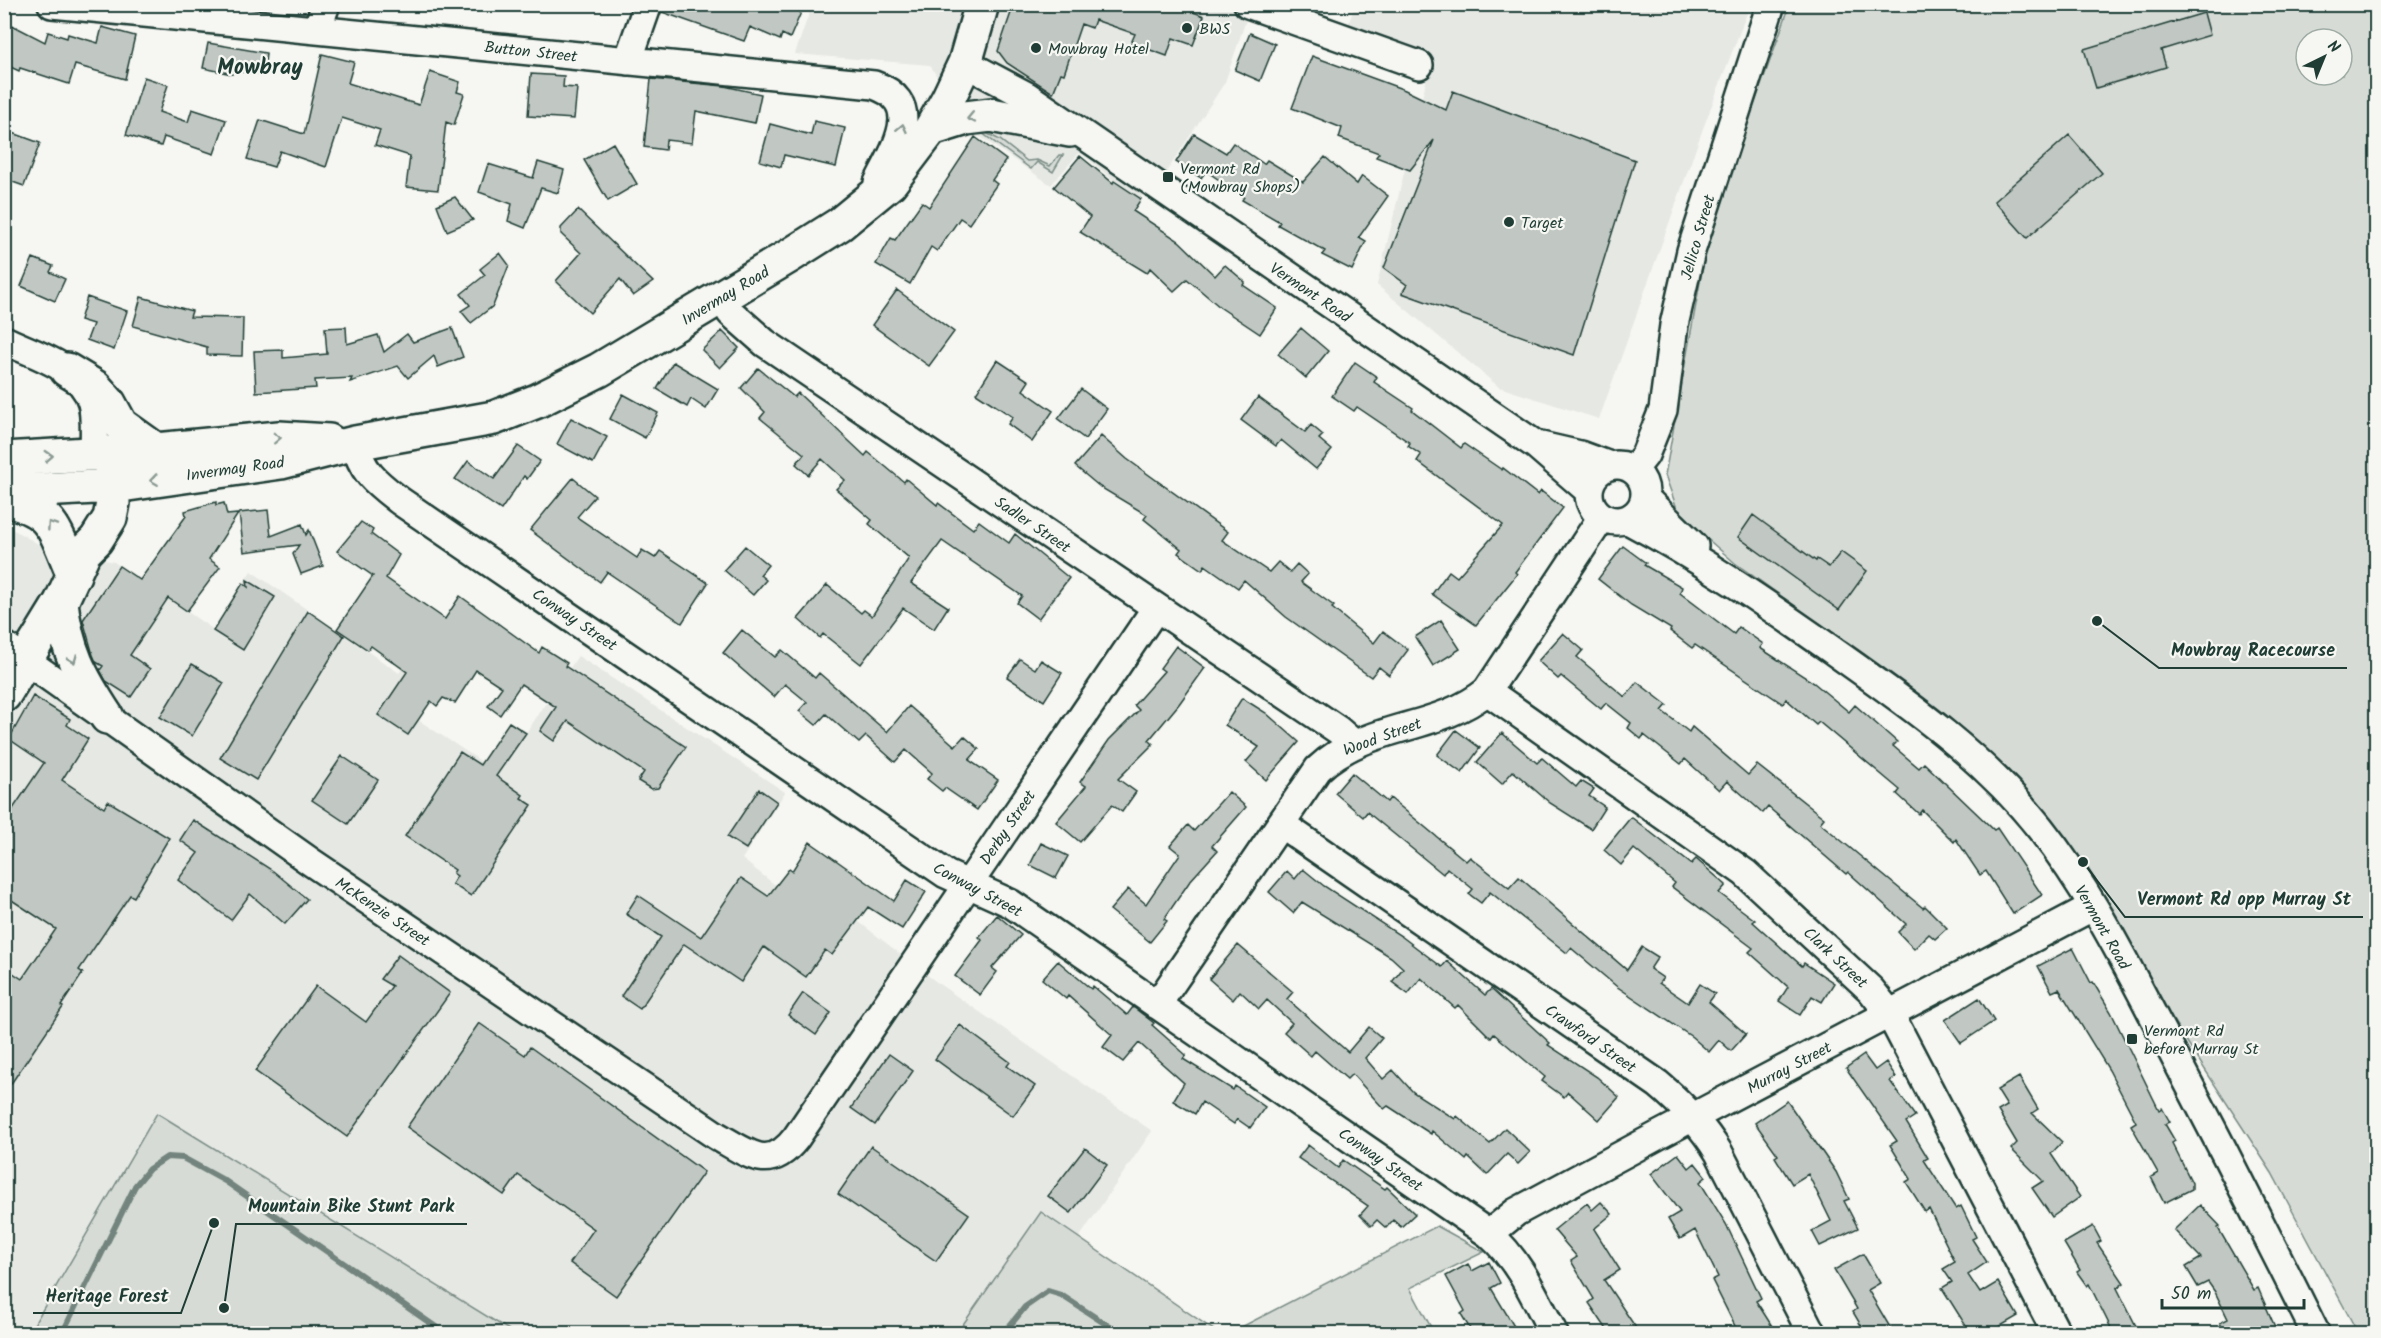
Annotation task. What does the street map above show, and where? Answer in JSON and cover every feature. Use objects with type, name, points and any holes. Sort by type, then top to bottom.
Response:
[{"type":"main road","name":"Invermay Road","points":[[4,492],[103,486],[281,462],[355,443],[494,418],[537,401],[598,370],[721,297],[840,224],[870,201],[890,183],[932,129],[961,72],[982,4]]},
{"type":"main road","points":[[932,129],[966,118],[991,115],[1078,134]]},
{"type":"main road","points":[[74,374],[99,391],[125,429],[156,450]]},
{"type":"main road","name":"Invermay Road","points":[[4,459],[156,450],[279,438],[355,443]]},
{"type":"main road","points":[[102,453],[103,486],[80,534],[64,631],[74,662],[107,717]]},
{"type":"main road","points":[[4,500],[35,508],[51,521],[73,576]]},
{"type":"main road","points":[[4,694],[16,652],[73,576]]},
{"type":"street","name":"Button Street","points":[[52,4],[832,80],[882,88],[897,100],[903,113],[902,133],[870,201]]},
{"type":"street","points":[[317,30],[326,4]]},
{"type":"street","points":[[628,61],[648,4]]},
{"type":"street","points":[[1248,4],[1419,65]]},
{"type":"street","name":"Jellico Street","points":[[1622,468],[1645,455],[1663,410],[1674,325],[1691,251],[1771,4]]},
{"type":"street","name":"Vermont Road","points":[[961,72],[1027,96],[1078,134],[1536,445],[1589,491],[1591,503],[1602,517],[1615,522],[1628,520],[1718,570],[1921,713],[1971,755],[2010,793],[2041,829],[2092,907],[2251,1203],[2316,1334]]},
{"type":"street","name":"Sadler Street","points":[[721,297],[731,314],[765,343],[1347,736],[1353,743]]},
{"type":"street","points":[[4,340],[74,374],[95,391],[102,405],[102,453]]},
{"type":"street","name":"Conway Street","points":[[355,443],[363,467],[375,482],[400,501],[946,874],[1010,903],[1489,1234],[1507,1250],[1515,1262],[1554,1334]]},
{"type":"street","name":"Vermont Road","points":[[1536,445],[1622,468],[1642,480],[1645,498],[1718,570]]},
{"type":"street","points":[[1589,491],[1593,478],[1622,468]]},
{"type":"street","points":[[1628,520],[1640,511],[1645,498]]},
{"type":"street","name":"Wood Street","points":[[1157,1005],[1318,769],[1333,755],[1353,743],[1461,709],[1487,691],[1602,517]]},
{"type":"street","name":"Derby Street","points":[[772,1158],[782,1155],[796,1138],[1156,608]]},
{"type":"street","name":"McKenzie Street","points":[[16,652],[311,862],[717,1136],[742,1151],[772,1158]]},
{"type":"street","name":"Clark Street","points":[[1487,691],[1745,873],[1871,990],[1890,1014],[2057,1334]]},
{"type":"street","name":"Crawford Street","points":[[1281,824],[1658,1084],[1694,1117],[1719,1153],[1812,1334]]},
{"type":"street","name":"Murray Street","points":[[1489,1234],[1516,1212],[2092,907]]},
{"type":"shaded area","points":[[812,5],[1251,5],[1225,82],[1167,171],[1137,200],[1080,152],[1051,185],[969,129],[930,65],[795,54]]},
{"type":"shaded area","points":[[1355,5],[1750,5],[1702,131],[1599,419],[1499,387],[1377,285],[1431,61],[1346,31]]},
{"type":"shaded area","points":[[1790,5],[2376,5],[2376,1333],[2358,1333],[2272,1173],[2121,940],[2028,805],[1899,680],[1735,563],[1679,514],[1665,475],[1710,227]]},
{"type":"shaded area","points":[[982,133],[1000,140],[1027,161],[1037,160],[1050,166],[1059,155],[1063,155],[1053,172],[1037,162],[1031,169]]},
{"type":"shaded area","points":[[5,528],[12,529],[47,549],[114,562],[214,630],[251,571],[399,673],[403,668],[407,672],[418,720],[499,773],[578,656],[785,792],[742,859],[806,909],[819,891],[939,984],[1152,1131],[1079,1238],[1042,1213],[958,1333],[514,1334],[157,1114],[29,1333],[4,1333]]},
{"type":"shaded area","points":[[157,1113],[514,1333],[29,1333]]},
{"type":"shaded area","points":[[1041,1212],[1218,1333],[957,1333]]},
{"type":"shaded area","points":[[1437,1226],[1484,1252],[1410,1288],[1434,1333],[1230,1333]]},
{"type":"building","points":[[663,4],[788,4],[802,10],[790,38],[782,34],[780,40],[750,27],[744,41],[662,12]]},
{"type":"building","name":"Mowbray Hotel","points":[[1014,4],[1172,4],[1204,16],[1193,45],[1173,38],[1167,56],[1131,43],[1135,34],[1095,20],[1092,28],[1081,24],[1064,74],[1061,73],[1053,93],[1007,63],[998,51]]},
{"type":"building","points":[[2204,13],[2210,35],[2161,50],[2166,67],[2096,88],[2084,49]]},
{"type":"building","points":[[12,25],[45,42],[48,32],[67,38],[68,34],[98,43],[102,27],[135,36],[125,79],[75,65],[69,84],[20,68],[19,71],[4,64],[4,39]]},
{"type":"building","points":[[1250,33],[1275,44],[1260,81],[1235,70]]},
{"type":"building","points":[[208,43],[266,53],[264,74],[232,71],[232,74],[203,68]]},
{"type":"building","points":[[322,54],[354,62],[348,83],[419,105],[430,72],[460,82],[457,92],[464,94],[454,125],[446,122],[438,190],[406,187],[410,156],[375,145],[380,130],[342,118],[326,167],[280,151],[274,167],[247,159],[260,120],[304,134]]},
{"type":"building","name":"Target","points":[[1312,56],[1405,90],[1446,110],[1453,91],[1635,160],[1574,355],[1402,293],[1407,285],[1384,268],[1434,140],[1410,170],[1376,157],[1379,153],[1339,138],[1342,128],[1292,108]]},
{"type":"building","points":[[531,74],[564,76],[563,87],[577,88],[574,119],[528,116]]},
{"type":"building","points":[[144,77],[168,85],[159,112],[188,122],[192,109],[226,120],[214,154],[164,137],[161,146],[126,135]]},
{"type":"building","points":[[651,79],[724,86],[761,94],[755,123],[696,111],[692,143],[666,140],[665,150],[644,147]]},
{"type":"building","points":[[814,121],[845,128],[836,167],[784,155],[781,167],[760,161],[770,124],[811,135]]},
{"type":"building","points":[[13,133],[40,143],[24,186],[4,179],[4,156]]},
{"type":"building","points":[[1194,134],[1226,153],[1233,143],[1264,164],[1267,160],[1303,182],[1325,157],[1357,184],[1362,176],[1388,196],[1359,237],[1366,241],[1352,270],[1322,255],[1325,251],[1278,225],[1280,222],[1242,200],[1244,197],[1206,171],[1201,178],[1176,162]]},
{"type":"building","points":[[2069,135],[2102,173],[2027,238],[1994,201]]},
{"type":"building","points":[[975,137],[1006,160],[992,180],[997,184],[969,224],[960,218],[937,251],[931,247],[910,284],[876,264],[891,238],[895,240],[922,202],[929,207]]},
{"type":"building","points":[[613,143],[637,184],[608,201],[584,160]]},
{"type":"building","points":[[1080,156],[1113,183],[1114,181],[1141,199],[1133,211],[1179,241],[1215,276],[1225,265],[1245,282],[1243,285],[1277,308],[1260,334],[1221,308],[1187,279],[1174,291],[1150,268],[1147,273],[1080,232],[1090,217],[1054,187]]},
{"type":"building","points":[[538,162],[564,170],[558,193],[541,188],[525,228],[508,221],[512,204],[479,192],[488,164],[533,178]]},
{"type":"building","points":[[455,197],[473,220],[447,231],[437,205]]},
{"type":"building","points":[[578,210],[653,282],[633,296],[620,279],[590,313],[556,281],[581,253],[561,234],[561,228]]},
{"type":"building","points":[[500,253],[509,265],[493,306],[471,323],[461,311],[470,305],[461,294],[485,275],[480,269]]},
{"type":"building","points":[[33,258],[53,266],[50,272],[65,279],[55,301],[21,286]]},
{"type":"building","points":[[897,290],[954,332],[929,366],[872,325]]},
{"type":"building","points":[[87,297],[127,311],[114,350],[87,340],[93,324],[80,320]]},
{"type":"building","points":[[141,297],[192,311],[190,317],[243,318],[242,356],[207,355],[207,347],[133,326]]},
{"type":"building","points":[[346,327],[347,344],[378,335],[384,352],[407,334],[413,342],[452,328],[463,357],[438,367],[434,356],[408,378],[398,366],[350,382],[352,378],[315,380],[316,388],[256,392],[254,351],[283,350],[283,358],[327,354],[325,328]]},
{"type":"building","points":[[1301,328],[1328,351],[1306,378],[1278,354]]},
{"type":"building","points":[[722,331],[739,348],[720,368],[702,350]]},
{"type":"building","points":[[997,360],[1029,381],[1023,390],[1053,411],[1032,442],[1008,424],[1013,417],[976,393]]},
{"type":"building","points":[[673,362],[718,389],[706,409],[691,399],[687,407],[657,389]]},
{"type":"building","points":[[1355,362],[1377,377],[1374,382],[1413,408],[1412,410],[1461,448],[1464,444],[1502,470],[1503,468],[1538,495],[1541,491],[1563,508],[1515,572],[1517,574],[1476,625],[1432,594],[1449,571],[1457,577],[1503,525],[1417,461],[1421,455],[1408,446],[1410,443],[1357,407],[1354,411],[1332,396]]},
{"type":"building","points":[[758,368],[794,397],[798,393],[865,456],[868,452],[904,482],[906,479],[937,505],[938,503],[973,529],[979,521],[1009,543],[1015,534],[1069,578],[1038,619],[1017,603],[1022,596],[942,541],[911,583],[948,607],[934,629],[903,608],[861,664],[823,634],[820,638],[798,619],[827,585],[861,613],[864,610],[872,616],[909,558],[869,524],[872,520],[836,489],[845,480],[822,459],[808,475],[796,464],[804,454],[760,418],[765,412],[741,388]]},
{"type":"building","points":[[1081,389],[1107,409],[1085,439],[1058,419]]},
{"type":"building","points":[[623,394],[658,413],[645,438],[610,419]]},
{"type":"building","points":[[1258,397],[1305,432],[1311,425],[1323,435],[1319,439],[1332,450],[1316,469],[1281,440],[1276,446],[1241,420]]},
{"type":"building","points":[[571,418],[607,437],[593,463],[557,444]]},
{"type":"building","points":[[1101,436],[1127,459],[1228,532],[1222,540],[1269,572],[1278,562],[1290,572],[1297,564],[1308,574],[1301,582],[1334,606],[1332,608],[1374,643],[1383,631],[1408,650],[1389,675],[1379,667],[1371,677],[1286,617],[1244,580],[1238,588],[1205,565],[1202,570],[1178,553],[1181,549],[1144,519],[1147,515],[1100,487],[1075,466]]},
{"type":"building","points":[[518,446],[540,461],[527,479],[524,476],[501,510],[455,479],[468,461],[494,479]]},
{"type":"building","points":[[573,478],[595,496],[577,517],[637,558],[642,550],[655,558],[660,551],[708,583],[682,623],[607,572],[600,582],[530,530]]},
{"type":"building","points":[[216,502],[216,505],[224,503],[227,515],[238,514],[209,559],[220,567],[187,611],[168,598],[130,655],[150,669],[131,697],[106,681],[100,670],[103,666],[96,662],[93,655],[83,620],[119,566],[140,580],[186,516],[185,511]]},
{"type":"building","points":[[268,510],[271,536],[302,524],[306,535],[309,530],[323,566],[301,574],[293,554],[299,545],[244,552],[239,513]]},
{"type":"building","points":[[1753,515],[1816,561],[1817,559],[1829,567],[1841,552],[1867,571],[1839,610],[1738,537]]},
{"type":"building","points":[[361,522],[373,530],[371,534],[399,555],[386,578],[445,619],[460,596],[539,653],[542,647],[567,663],[565,666],[686,747],[658,788],[651,789],[638,781],[644,772],[568,721],[554,741],[540,731],[556,707],[521,684],[500,715],[488,706],[502,687],[476,670],[455,703],[443,698],[437,706],[431,701],[408,735],[378,715],[407,672],[371,646],[368,650],[337,629],[373,576],[337,551]]},
{"type":"building","points":[[745,546],[768,565],[760,575],[766,580],[753,595],[724,570]]},
{"type":"building","points":[[1623,546],[1646,563],[1644,565],[1682,587],[1680,593],[1734,634],[1739,627],[1763,644],[1760,648],[1814,683],[1849,712],[1855,705],[1897,742],[1893,746],[1919,768],[1924,763],[1994,830],[1997,828],[2042,895],[2013,914],[1986,871],[1980,875],[1956,839],[1954,842],[1922,810],[1919,814],[1897,794],[1900,790],[1819,722],[1816,725],[1786,699],[1783,704],[1695,645],[1692,648],[1670,631],[1671,629],[1631,605],[1598,579]]},
{"type":"building","points":[[247,580],[275,597],[243,650],[213,631],[243,583],[248,587]]},
{"type":"building","points":[[308,611],[344,636],[256,780],[220,758]]},
{"type":"building","points":[[1441,620],[1460,649],[1433,666],[1415,637]]},
{"type":"building","points":[[742,630],[775,657],[782,650],[815,678],[819,673],[887,732],[909,706],[955,746],[964,736],[979,749],[969,760],[998,780],[977,810],[945,788],[942,791],[927,779],[932,773],[906,750],[895,762],[866,736],[859,743],[826,714],[816,725],[799,711],[807,702],[785,684],[774,697],[723,653]]},
{"type":"building","points":[[1563,633],[1583,650],[1577,657],[1625,697],[1637,682],[1667,705],[1662,711],[1689,732],[1692,727],[1748,775],[1757,765],[1824,818],[1820,823],[1923,908],[1925,906],[1947,928],[1935,939],[1929,934],[1914,949],[1898,932],[1906,924],[1848,872],[1846,874],[1768,807],[1763,813],[1727,781],[1719,790],[1685,759],[1681,764],[1644,735],[1641,739],[1628,728],[1631,723],[1606,703],[1601,709],[1561,676],[1558,679],[1538,661]]},
{"type":"building","points":[[1176,646],[1205,668],[1149,740],[1153,744],[1118,779],[1136,792],[1122,812],[1112,805],[1080,842],[1056,822],[1086,786],[1080,782],[1109,740],[1139,710],[1134,705],[1164,671],[1160,668]]},
{"type":"building","points":[[1020,659],[1035,669],[1041,660],[1062,673],[1044,701],[1007,677]]},
{"type":"building","points":[[192,664],[224,683],[192,736],[160,717]]},
{"type":"building","points":[[33,696],[70,719],[67,725],[88,739],[62,780],[104,808],[108,801],[169,838],[134,897],[130,895],[79,970],[83,973],[61,1006],[63,1007],[4,1094],[4,967],[22,979],[56,929],[4,895],[4,822],[44,763],[9,739]]},
{"type":"building","points":[[1242,698],[1266,713],[1299,742],[1266,780],[1246,762],[1259,747],[1225,725]]},
{"type":"building","points":[[509,722],[526,733],[496,776],[523,795],[521,798],[532,805],[471,896],[452,884],[457,876],[453,873],[455,870],[405,836],[460,752],[480,765]]},
{"type":"building","points":[[1456,730],[1480,748],[1462,773],[1437,755]]},
{"type":"building","points":[[1502,733],[1537,763],[1542,758],[1576,787],[1581,781],[1594,789],[1589,796],[1605,807],[1591,829],[1550,803],[1513,771],[1502,784],[1477,762]]},
{"type":"building","points":[[342,756],[378,780],[348,824],[312,800]]},
{"type":"building","points":[[1352,773],[1387,802],[1390,798],[1466,861],[1470,857],[1509,888],[1519,877],[1627,970],[1642,947],[1658,957],[1650,969],[1663,978],[1659,983],[1688,1003],[1700,984],[1715,994],[1709,1002],[1746,1034],[1731,1051],[1719,1040],[1709,1052],[1692,1037],[1616,986],[1571,948],[1567,953],[1490,892],[1481,903],[1469,894],[1473,889],[1447,868],[1443,874],[1367,812],[1363,817],[1335,793]]},
{"type":"building","points":[[759,789],[777,802],[746,849],[727,837]]},
{"type":"building","points":[[1229,792],[1246,807],[1212,846],[1217,851],[1190,881],[1164,919],[1167,921],[1150,942],[1110,910],[1128,889],[1146,904],[1180,854],[1170,846],[1188,825],[1194,831]]},
{"type":"building","points":[[1631,817],[1691,864],[1696,859],[1726,885],[1719,893],[1755,920],[1753,922],[1802,966],[1804,963],[1834,983],[1822,1002],[1812,996],[1800,1015],[1779,1001],[1788,987],[1749,952],[1753,948],[1672,887],[1675,883],[1634,849],[1621,865],[1604,850]]},
{"type":"building","points":[[193,820],[273,871],[307,899],[285,924],[250,894],[231,920],[178,880],[198,853],[180,840]]},
{"type":"building","points":[[810,842],[894,901],[907,880],[926,892],[902,929],[868,907],[832,955],[825,950],[806,977],[764,947],[741,982],[684,944],[640,1009],[621,996],[661,937],[626,914],[638,895],[701,937],[741,878],[768,896],[789,869],[792,871]]},
{"type":"building","points":[[1041,843],[1068,856],[1056,878],[1030,865]]},
{"type":"building","points":[[1303,869],[1442,967],[1447,961],[1485,995],[1491,989],[1550,1043],[1548,1045],[1597,1077],[1619,1097],[1599,1120],[1568,1092],[1564,1097],[1542,1081],[1545,1077],[1494,1034],[1491,1038],[1458,1005],[1455,1008],[1421,978],[1408,994],[1392,982],[1403,968],[1391,957],[1302,902],[1293,913],[1269,892],[1287,871],[1295,879]]},
{"type":"building","points":[[997,915],[1021,935],[992,968],[997,972],[980,995],[955,976],[982,940],[979,937]]},
{"type":"building","points":[[1238,945],[1293,992],[1287,999],[1348,1052],[1369,1027],[1382,1038],[1365,1058],[1383,1079],[1393,1070],[1413,1092],[1455,1119],[1457,1116],[1490,1144],[1505,1128],[1530,1152],[1518,1164],[1507,1154],[1487,1175],[1468,1157],[1466,1160],[1432,1131],[1431,1134],[1388,1106],[1384,1109],[1352,1074],[1347,1079],[1315,1051],[1311,1056],[1284,1032],[1292,1023],[1267,1000],[1259,1009],[1240,991],[1233,1000],[1209,979]]},
{"type":"building","points":[[2073,948],[2091,983],[2093,982],[2111,1012],[2159,1110],[2162,1108],[2170,1122],[2165,1124],[2175,1141],[2172,1143],[2192,1183],[2192,1189],[2164,1203],[2151,1177],[2158,1173],[2131,1125],[2136,1122],[2109,1070],[2059,989],[2052,992],[2038,966]]},
{"type":"building","points":[[398,955],[450,993],[347,1137],[255,1071],[316,986],[366,1022],[392,986],[380,979]]},
{"type":"building","points":[[1058,961],[1091,989],[1093,986],[1127,1015],[1133,1007],[1154,1023],[1152,1025],[1186,1055],[1183,1059],[1233,1090],[1235,1086],[1265,1107],[1250,1128],[1237,1119],[1234,1124],[1202,1102],[1195,1114],[1173,1101],[1184,1083],[1139,1043],[1123,1062],[1103,1047],[1112,1035],[1068,996],[1066,999],[1042,979]]},
{"type":"building","points":[[803,993],[831,1013],[816,1035],[788,1015]]},
{"type":"building","points":[[1979,998],[1994,1021],[1961,1043],[1945,1020]]},
{"type":"building","points":[[479,1023],[525,1055],[530,1047],[704,1172],[616,1296],[570,1263],[594,1229],[518,1175],[504,1195],[407,1127]]},
{"type":"building","points":[[960,1025],[1010,1062],[1007,1066],[1035,1086],[1013,1116],[935,1059]]},
{"type":"building","points":[[889,1054],[913,1071],[875,1125],[851,1108]]},
{"type":"building","points":[[1864,1055],[1875,1070],[1886,1062],[1896,1077],[1890,1081],[1915,1116],[1906,1122],[1928,1158],[1924,1160],[1956,1209],[1961,1206],[1976,1237],[1972,1239],[1987,1262],[1968,1275],[1980,1293],[1998,1282],[2018,1316],[1987,1334],[1971,1334],[1942,1288],[1952,1282],[1943,1269],[1955,1262],[1929,1209],[1925,1212],[1906,1182],[1911,1179],[1890,1145],[1897,1141],[1846,1068]]},
{"type":"building","points":[[2019,1077],[2038,1109],[2032,1113],[2062,1142],[2051,1154],[2080,1197],[2052,1217],[2032,1188],[2043,1181],[2011,1149],[2017,1143],[1998,1111],[2007,1106],[1997,1090]]},
{"type":"building","points":[[1787,1101],[1836,1172],[1849,1199],[1844,1201],[1858,1228],[1820,1246],[1812,1231],[1831,1221],[1808,1174],[1792,1184],[1775,1157],[1778,1155],[1755,1123]]},
{"type":"building","points":[[1308,1145],[1338,1168],[1343,1160],[1385,1189],[1387,1187],[1415,1214],[1401,1227],[1393,1220],[1386,1228],[1377,1220],[1371,1226],[1360,1215],[1368,1206],[1298,1158]]},
{"type":"building","points":[[871,1146],[969,1214],[936,1261],[838,1194]]},
{"type":"building","points":[[1085,1148],[1107,1165],[1071,1213],[1048,1196]]},
{"type":"building","points":[[1678,1154],[1689,1168],[1695,1163],[1706,1177],[1700,1182],[1726,1224],[1761,1298],[1756,1301],[1777,1334],[1739,1334],[1712,1280],[1718,1277],[1695,1230],[1680,1239],[1668,1219],[1680,1212],[1651,1174]]},
{"type":"building","points":[[1601,1202],[1612,1214],[1594,1229],[1620,1270],[1604,1280],[1640,1334],[1610,1334],[1589,1303],[1594,1299],[1571,1261],[1577,1257],[1554,1230],[1587,1203],[1592,1210]]},
{"type":"building","points":[[2200,1205],[2220,1226],[2218,1228],[2254,1290],[2258,1288],[2278,1334],[2226,1334],[2220,1323],[2228,1319],[2215,1292],[2208,1282],[2198,1287],[2186,1267],[2201,1258],[2174,1230]]},
{"type":"building","points":[[2093,1226],[2101,1241],[2097,1243],[2124,1283],[2117,1288],[2140,1334],[2114,1334],[2089,1284],[2087,1286],[2077,1272],[2080,1270],[2064,1243]]},
{"type":"building","points":[[1863,1254],[1880,1283],[1868,1290],[1894,1334],[1866,1334],[1853,1312],[1857,1309],[1834,1270]]},
{"type":"building","points":[[1489,1262],[1500,1283],[1491,1288],[1515,1328],[1506,1334],[1473,1334],[1461,1314],[1465,1311],[1446,1276],[1468,1264],[1472,1271]]},
{"type":"waterway","points":[[62,1334],[135,1186],[149,1169],[167,1157],[183,1158],[225,1181],[446,1334]]},
{"type":"waterway","points":[[1003,1334],[1025,1307],[1048,1291],[1061,1295],[1121,1334]]},
{"type":"place","name":"BWS","points":[[1187,28]]},
{"type":"place","name":"Mowbray Hotel","points":[[1036,48]]},
{"type":"place","name":"Vermont Rd (Mowbray Shops)","points":[[1168,177]]},
{"type":"place","name":"Target","points":[[1509,222]]},
{"type":"place","name":"Mowbray Racecourse","points":[[2097,621]]},
{"type":"place","name":"Vermont Rd opp Murray St","points":[[2083,862]]},
{"type":"place","name":"Vermont Rd before Murray St","points":[[2132,1039]]},
{"type":"place","name":"Heritage Forest","points":[[214,1223]]},
{"type":"place","name":"Mountain Bike Stunt Park","points":[[224,1308]]},
{"type":"district","name":"Mowbray","points":[[260,66]]}]
